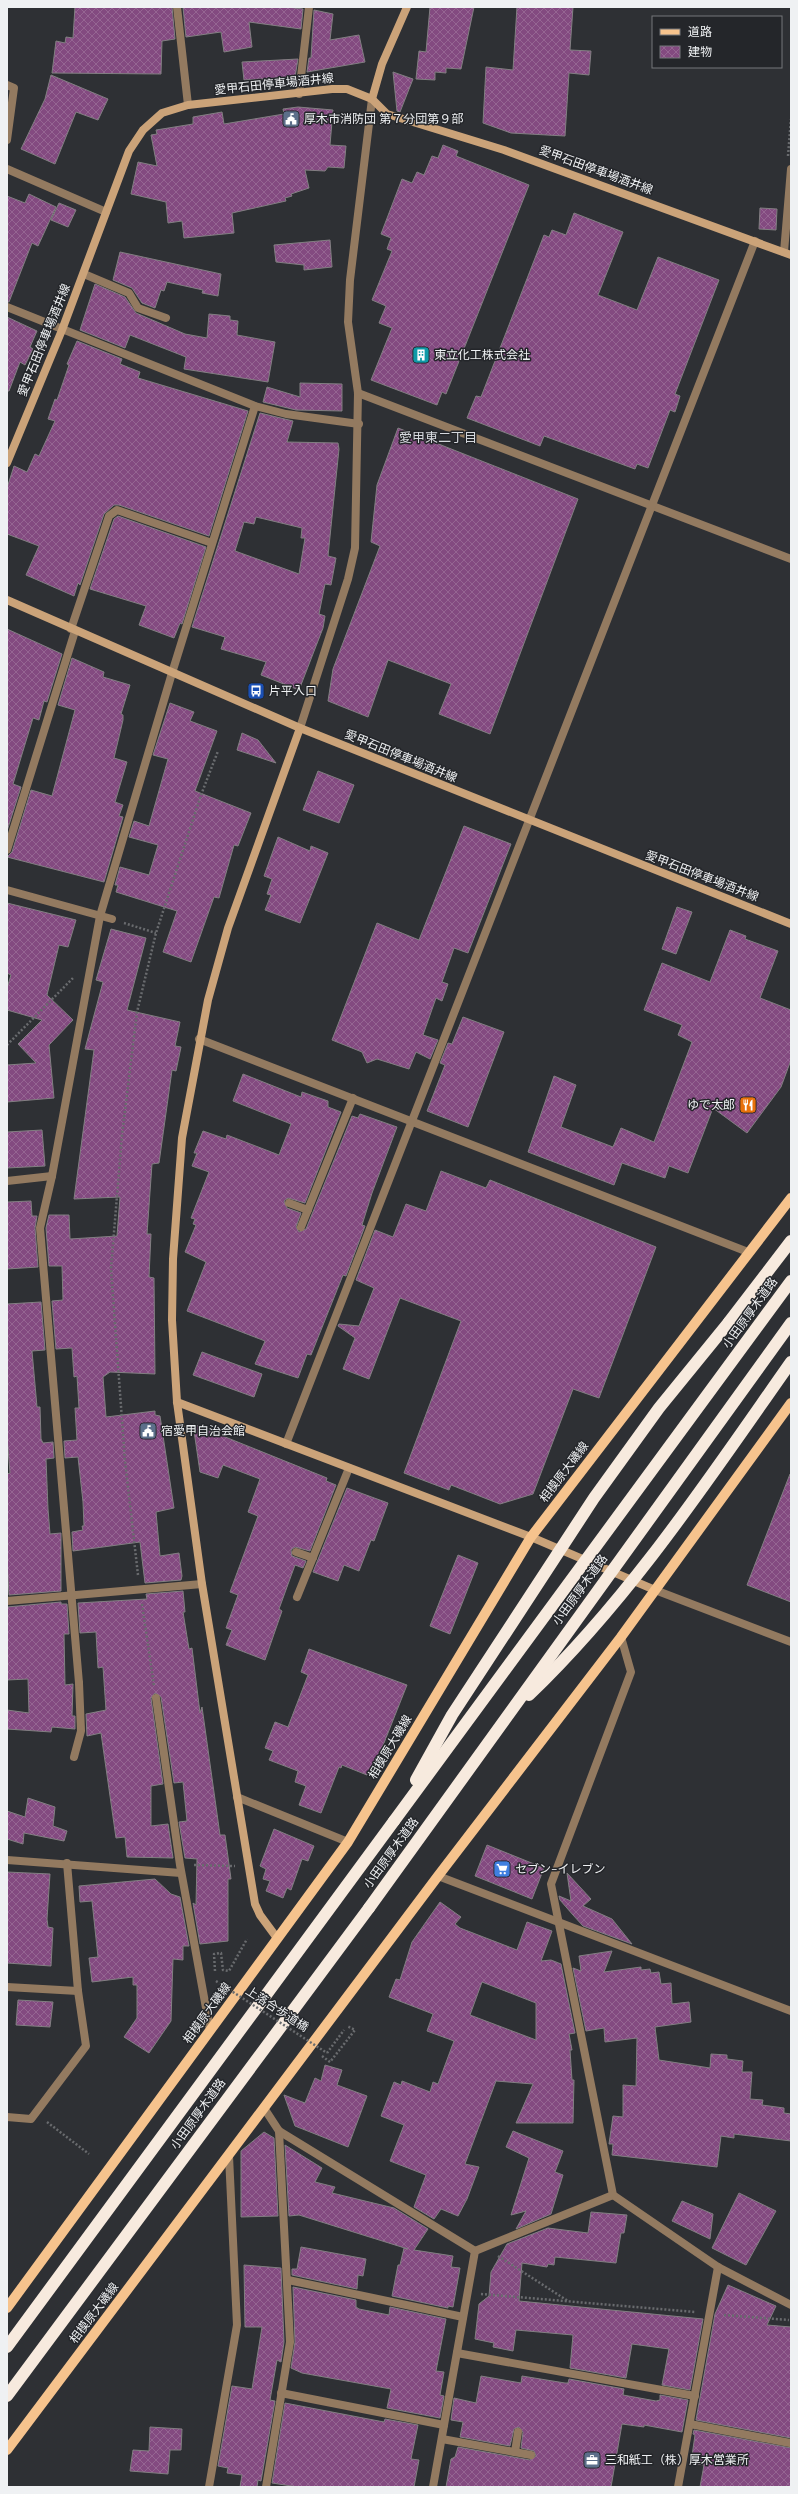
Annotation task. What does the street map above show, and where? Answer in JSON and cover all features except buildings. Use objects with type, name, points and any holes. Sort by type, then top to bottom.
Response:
[{"type":"highway","points":[[394,1821],[452,1715],[594,1498],[659,1408],[729,1322],[791,1241]]},
{"type":"highway","name":"小田原厚木道路","points":[[7,2347],[344,1891],[791,1281]]},
{"type":"highway","name":"小田原厚木道路","points":[[7,2396],[369,1908],[791,1323]]},
{"type":"highway","points":[[507,1716],[553,1672],[628,1588],[791,1362]]},
{"type":"main road","points":[[372,99],[382,64],[407,7]]},
{"type":"main road","name":"愛甲石田停車場酒井線","points":[[7,463],[84,274],[129,151],[142,130],[162,113],[188,105],[299,94],[332,89],[347,89],[372,99],[386,114],[504,150],[788,254]]},
{"type":"main road","name":"愛甲石田停車場酒井線","points":[[7,600],[300,728],[791,924]]},
{"type":"main road","points":[[277,1938],[260,1915],[255,1904],[202,1584],[177,1402],[172,1320],[177,1192],[182,1138],[200,1039],[228,928],[300,728]]},
{"type":"main road","name":"相模原大磯線","points":[[7,2308],[348,1842],[531,1537],[748,1252],[791,1198]]},
{"type":"main road","points":[[177,1402],[531,1537],[654,1590]]},
{"type":"main road","name":"相模原大磯線","points":[[7,2450],[438,1876],[621,1637],[791,1404]]},
{"type":"street","points":[[177,7],[188,105]]},
{"type":"street","points":[[299,94],[309,7]]},
{"type":"street","points":[[7,85],[14,88],[7,140]]},
{"type":"street","points":[[300,728],[348,579],[355,548],[359,424],[358,393],[348,315],[350,280],[372,99]]},
{"type":"street","points":[[7,169],[106,212]]},
{"type":"street","points":[[788,254],[791,169]]},
{"type":"street","points":[[286,1444],[755,241]]},
{"type":"street","points":[[84,274],[129,293],[138,308],[166,318]]},
{"type":"street","points":[[7,306],[62,330],[255,406],[286,414],[359,424]]},
{"type":"street","points":[[358,393],[791,559]]},
{"type":"street","points":[[74,1757],[81,1731],[79,1683],[40,1228],[52,1176],[100,916],[172,673],[255,406]]},
{"type":"street","points":[[7,850],[109,516],[117,510],[212,542]]},
{"type":"street","points":[[7,890],[112,919]]},
{"type":"street","points":[[200,1039],[748,1252]]},
{"type":"street","points":[[301,1227],[353,1098]]},
{"type":"street","points":[[7,1181],[52,1176]]},
{"type":"street","points":[[289,1204],[308,1210]]},
{"type":"street","points":[[297,1598],[349,1468]]},
{"type":"street","points":[[296,1552],[313,1558]]},
{"type":"street","points":[[7,1601],[202,1584]]},
{"type":"street","points":[[654,1590],[791,1642]]},
{"type":"street","points":[[621,1637],[631,1672],[551,1884],[560,1922],[613,2195],[718,2267],[791,2305]]},
{"type":"street","points":[[156,1698],[181,1869],[210,2030]]},
{"type":"street","points":[[237,1797],[348,1842]]},
{"type":"street","points":[[7,1860],[181,1869]]},
{"type":"street","points":[[7,2117],[31,2119],[86,2046],[78,1991],[67,1864]]},
{"type":"street","points":[[438,1876],[791,2011]]},
{"type":"street","points":[[7,1987],[78,1991]]},
{"type":"street","points":[[264,2108],[279,2131],[475,2251]]},
{"type":"street","points":[[266,2487],[290,2342],[288,2280],[279,2131]]},
{"type":"street","points":[[209,2487],[237,2325],[229,2156]]},
{"type":"street","points":[[475,2251],[613,2195]]},
{"type":"street","points":[[433,2487],[475,2251]]},
{"type":"street","points":[[678,2487],[718,2267]]},
{"type":"street","points":[[288,2280],[463,2317]]},
{"type":"street","points":[[457,2353],[695,2396]]},
{"type":"street","points":[[281,2393],[444,2425]]},
{"type":"street","points":[[690,2424],[790,2443]]},
{"type":"street","points":[[515,2452],[518,2432]]},
{"type":"street","points":[[442,2439],[531,2455]]},
{"type":"path","points":[[788,160],[791,119]]},
{"type":"path","points":[[156,1698],[140,1589],[125,1461],[111,1268],[122,1136],[137,1012],[156,933],[201,795],[218,751]]},
{"type":"path","points":[[112,919],[156,933]]},
{"type":"path","points":[[7,1045],[93,958]]},
{"type":"path","points":[[181,1869],[249,1866]]},
{"type":"path","name":"上落合歩道橋","points":[[247,1940],[229,1971],[223,1970],[221,1953],[214,1954],[216,1981],[327,2053],[348,2025],[354,2030],[330,2062],[318,2054]]},
{"type":"path","points":[[35,2113],[89,2154]]},
{"type":"path","points":[[483,2247],[568,2301]]},
{"type":"path","points":[[467,2293],[791,2320]]},
{"type":"place","name":"厚木市消防団 第７分団第９部","points":[[291,119]]},
{"type":"place","name":"東立化工株式会社","points":[[421,355]]},
{"type":"place","name":"片平入口","points":[[256,691]]},
{"type":"place","name":"ゆで太郎","points":[[748,1105]]},
{"type":"place","name":"宿愛甲自治会館","points":[[148,1431]]},
{"type":"place","name":"セブン-イレブン","points":[[502,1869]]},
{"type":"place","name":"三和紙工（株）厚木営業所","points":[[592,2460]]},
{"type":"district","name":"愛甲東二丁目","points":[[438,437]]}]
